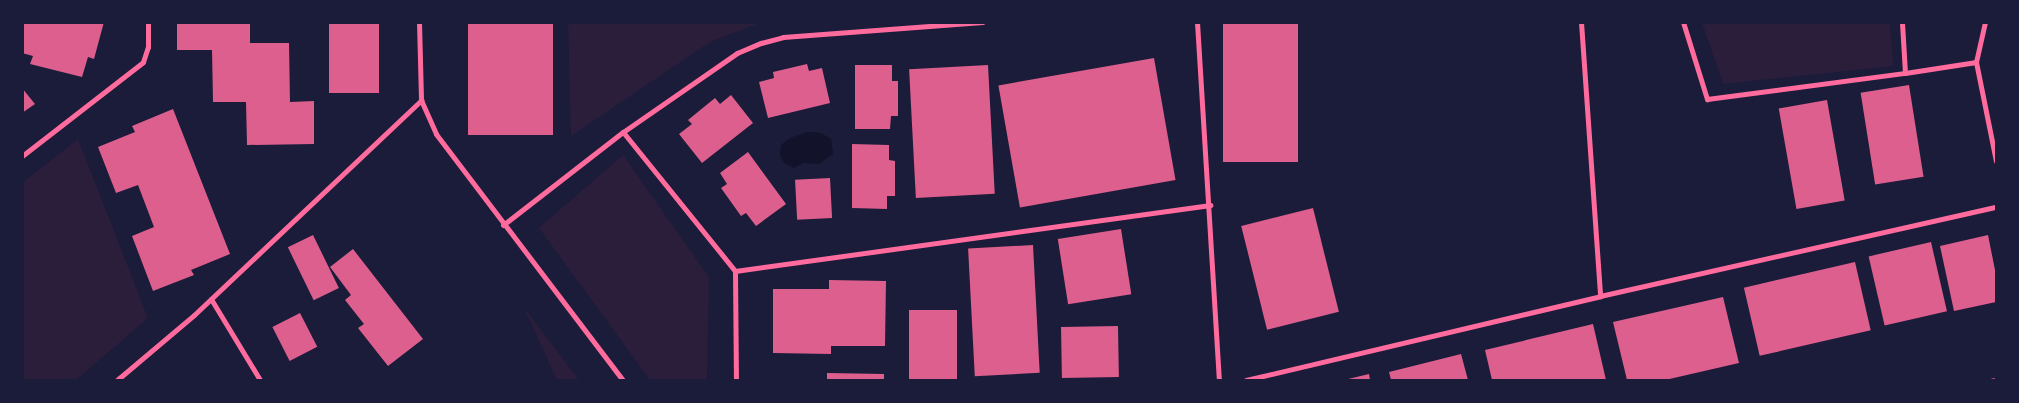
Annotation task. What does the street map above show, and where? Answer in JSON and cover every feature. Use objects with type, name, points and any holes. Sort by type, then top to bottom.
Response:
[{"type":"street","points":[[22,156],[143,62],[148,47],[148,22]]},
{"type":"street","points":[[419,22],[421,100],[436,134],[503,225],[623,380]]},
{"type":"street","points":[[503,225],[623,132],[737,53],[761,43],[783,37],[982,22]]},
{"type":"street","points":[[1197,22],[1210,205],[1219,380]]},
{"type":"street","points":[[1581,22],[1600,296]]},
{"type":"street","points":[[1683,22],[1707,99],[1976,62]]},
{"type":"street","points":[[1902,22],[1905,73]]},
{"type":"street","points":[[1985,22],[1976,62],[1996,161]]},
{"type":"street","points":[[117,380],[211,299],[421,100]]},
{"type":"street","points":[[623,132],[735,271],[736,380]]},
{"type":"street","points":[[735,271],[1210,205]]},
{"type":"street","points":[[1246,380],[1600,296],[1996,207]]},
{"type":"street","points":[[211,299],[260,380]]},
{"type":"shaded area","points":[[762,22],[710,42],[571,136],[568,23]]},
{"type":"shaded area","points":[[1702,23],[1890,23],[1893,66],[1723,84]]},
{"type":"shaded area","points":[[807,132],[821,133],[831,139],[833,154],[819,164],[803,163],[794,168],[784,163],[780,155],[781,145],[790,138]]},
{"type":"shaded area","points":[[78,139],[148,318],[76,380],[23,380],[23,182]]},
{"type":"shaded area","points":[[623,155],[709,277],[707,380],[650,380],[539,228]]},
{"type":"shaded area","points":[[523,306],[579,380],[557,380]]},
{"type":"building","points":[[22,22],[104,22],[94,59],[88,57],[82,77],[30,64],[33,56],[22,53]]},
{"type":"building","points":[[177,22],[250,22],[250,43],[289,43],[290,102],[314,101],[314,144],[247,145],[246,102],[213,102],[212,50],[177,50]]},
{"type":"building","points":[[329,22],[379,22],[379,93],[329,93]]},
{"type":"building","points":[[468,22],[553,22],[553,135],[468,135]]},
{"type":"building","points":[[1223,22],[1298,22],[1298,162],[1223,162]]},
{"type":"building","points":[[1154,58],[1176,180],[1020,208],[998,85]]},
{"type":"building","points":[[807,64],[809,71],[822,68],[830,103],[768,118],[759,82],[774,78],[773,72]]},
{"type":"building","points":[[855,65],[892,65],[892,81],[898,81],[898,116],[891,116],[890,129],[855,129]]},
{"type":"building","points":[[988,65],[995,194],[916,198],[909,69]]},
{"type":"building","points":[[1909,85],[1924,177],[1875,185],[1861,93]]},
{"type":"building","points":[[22,88],[35,104],[22,113]]},
{"type":"building","points":[[731,95],[753,123],[702,163],[679,134],[692,124],[688,120],[715,98],[720,104]]},
{"type":"building","points":[[1827,100],[1845,200],[1796,209],[1779,109]]},
{"type":"building","points":[[173,109],[230,254],[191,270],[194,275],[153,291],[132,236],[154,227],[138,185],[116,193],[98,147],[135,132],[132,126]]},
{"type":"building","points":[[852,144],[889,145],[889,160],[895,161],[895,196],[887,196],[887,209],[852,208]]},
{"type":"building","points":[[748,152],[786,204],[756,226],[746,213],[741,216],[721,188],[727,184],[720,173]]},
{"type":"building","points":[[830,178],[832,218],[797,220],[795,180]]},
{"type":"building","points":[[1313,208],[1339,312],[1267,330],[1241,226]]},
{"type":"building","points":[[1121,229],[1131,294],[1068,304],[1058,239]]},
{"type":"building","points":[[313,235],[339,288],[314,300],[288,247]]},
{"type":"building","points":[[1988,235],[1996,275],[1996,302],[1954,311],[1940,246]]},
{"type":"building","points":[[1931,242],[1947,311],[1885,326],[1869,256]]},
{"type":"building","points":[[1033,245],[1040,373],[975,376],[968,248]]},
{"type":"building","points":[[353,249],[423,339],[388,366],[358,328],[364,324],[345,300],[351,295],[330,267]]},
{"type":"building","points":[[1855,262],[1871,330],[1760,356],[1744,288]]},
{"type":"building","points":[[829,280],[886,281],[885,346],[831,346],[831,354],[773,353],[773,289],[829,289]]},
{"type":"building","points":[[1723,297],[1739,363],[1665,380],[1627,380],[1613,322]]},
{"type":"building","points":[[909,310],[957,310],[957,380],[909,380]]},
{"type":"building","points":[[300,313],[317,347],[290,361],[272,327]]},
{"type":"building","points":[[1593,324],[1606,380],[1492,380],[1485,350]]},
{"type":"building","points":[[1118,326],[1119,377],[1062,378],[1061,327]]},
{"type":"building","points":[[1461,354],[1468,380],[1391,380],[1389,372]]},
{"type":"building","points":[[827,373],[884,374],[884,380],[827,380]]},
{"type":"building","points":[[1369,374],[1370,380],[1344,380]]}]
